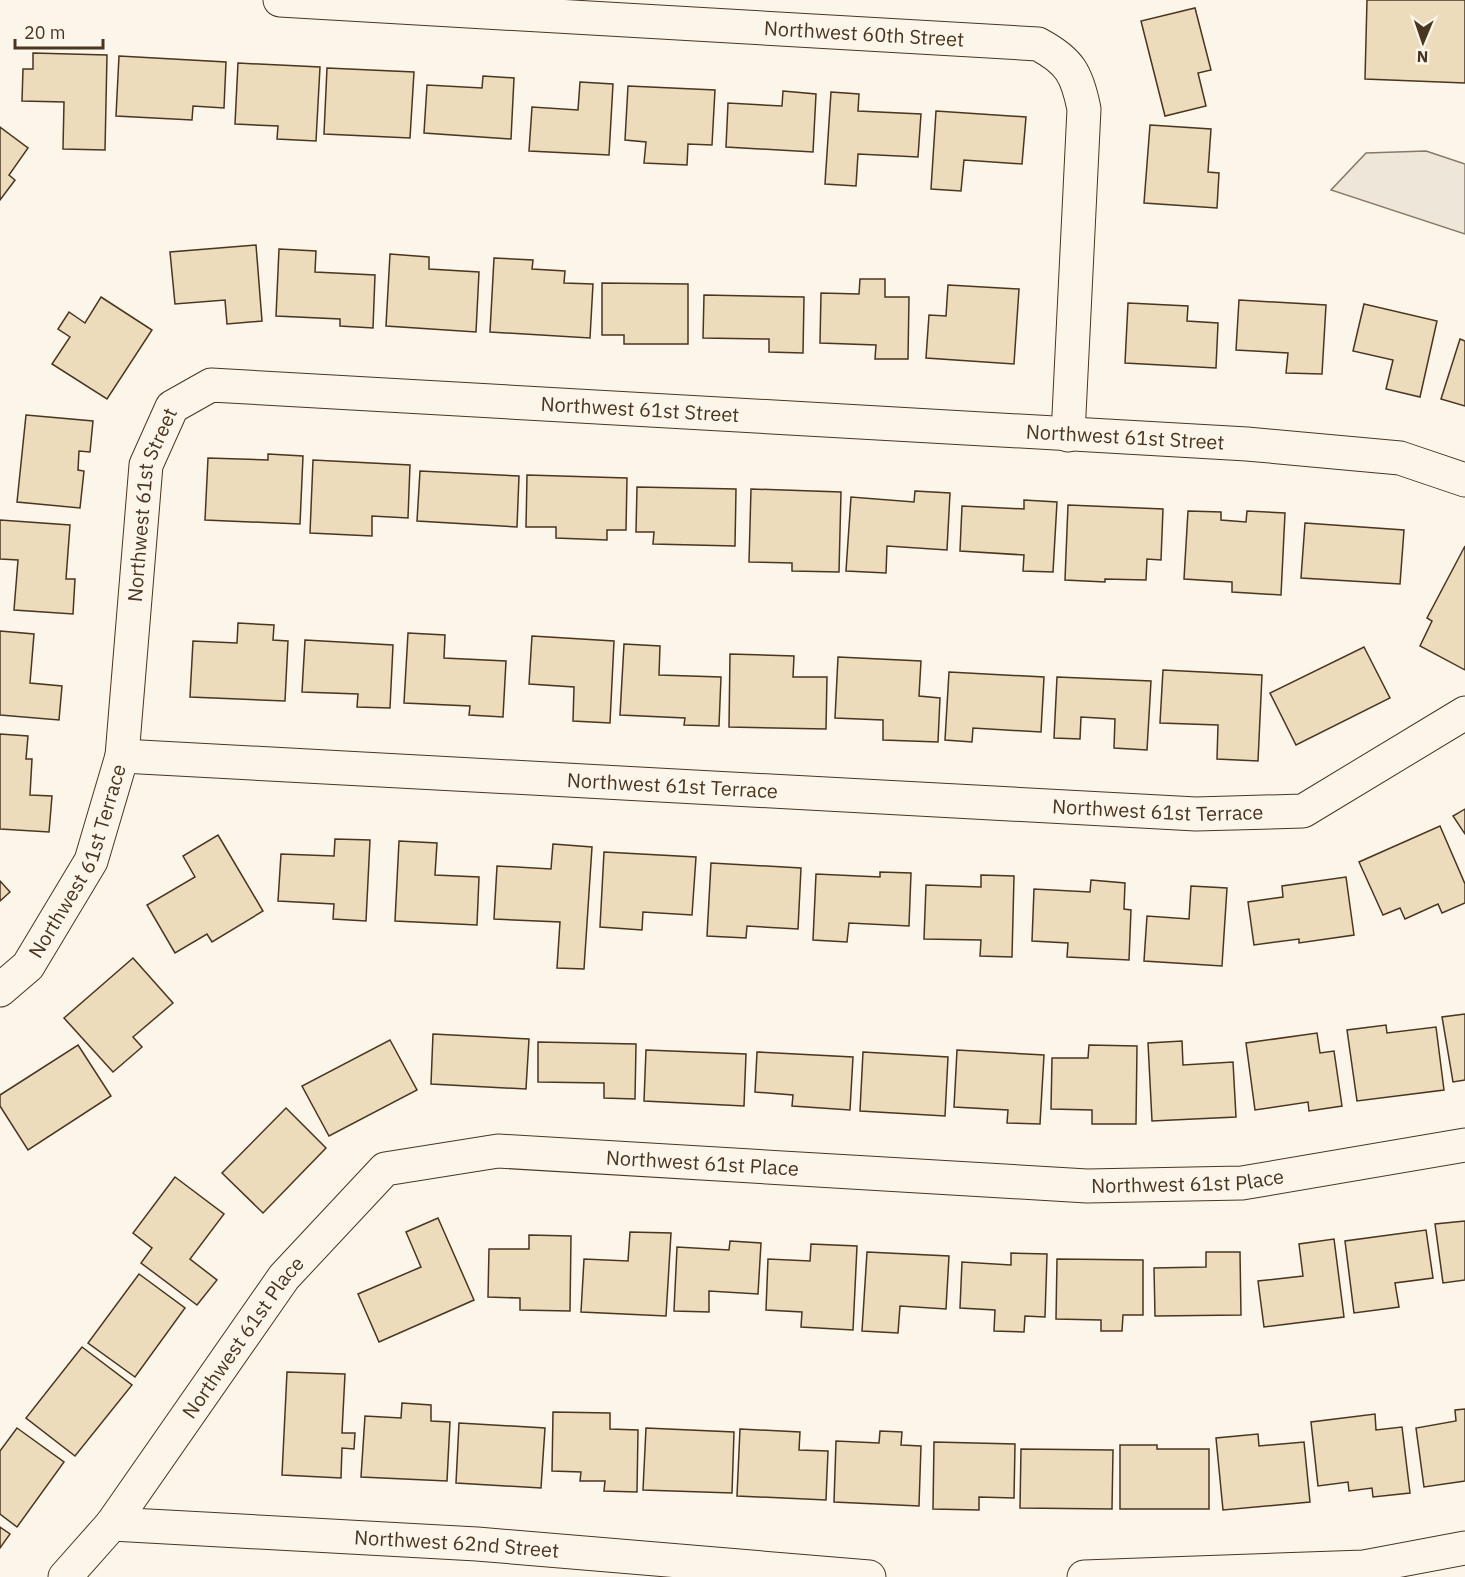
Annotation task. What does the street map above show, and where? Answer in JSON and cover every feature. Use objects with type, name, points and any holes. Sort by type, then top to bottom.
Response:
[{"type":"street","name":"Northwest 60th Street","points":[[280,0],[1038,44],[1057,54],[1071,68],[1080,85],[1084,109],[1068,435]]},
{"type":"street","name":"Northwest 61st Street","points":[[122,756],[146,465],[172,407],[211,385],[1246,444],[1400,458],[1465,480]]},
{"type":"street","name":"Northwest 61st Terrace","points":[[0,990],[28,966],[91,861],[122,756],[1196,814],[1291,812],[1303,811],[1465,713]]},
{"type":"street","name":"Northwest 61st Place","points":[[112,1524],[284,1277],[386,1169],[498,1151],[1087,1186],[1230,1183],[1465,1146]]},
{"type":"street","points":[[65,1577],[112,1524]]},
{"type":"street","name":"Northwest 62nd Street","points":[[112,1524],[477,1544],[869,1577]]},
{"type":"street","points":[[1084,1577],[1364,1567],[1465,1548]]},
{"type":"shaded area","points":[[1426,151],[1465,164],[1465,234],[1331,190],[1366,153]]},
{"type":"building","points":[[1367,0],[1465,0],[1465,83],[1365,79]]},
{"type":"building","points":[[1195,8],[1211,70],[1198,73],[1206,106],[1165,116],[1141,21]]},
{"type":"building","points":[[33,53],[107,55],[105,150],[63,149],[64,102],[22,101],[23,69],[33,69]]},
{"type":"building","points":[[119,56],[226,62],[224,108],[193,106],[192,120],[116,116]]},
{"type":"building","points":[[238,63],[320,67],[316,141],[277,139],[278,126],[235,124]]},
{"type":"building","points":[[327,68],[414,72],[410,138],[324,134]]},
{"type":"building","points":[[483,76],[514,78],[511,139],[424,133],[427,85],[482,88]]},
{"type":"building","points":[[580,82],[613,84],[609,155],[529,151],[532,107],[578,110]]},
{"type":"building","points":[[628,86],[715,90],[712,145],[688,144],[687,165],[644,163],[646,142],[625,140]]},
{"type":"building","points":[[783,91],[816,94],[813,152],[726,147],[728,103],[782,106]]},
{"type":"building","points":[[831,92],[859,94],[858,111],[921,114],[918,157],[858,154],[856,186],[825,184]]},
{"type":"building","points":[[936,111],[1026,117],[1022,164],[964,160],[961,191],[931,189]]},
{"type":"building","points":[[1150,125],[1211,129],[1208,172],[1219,173],[1217,208],[1144,203]]},
{"type":"building","points":[[0,127],[28,148],[9,175],[15,180],[0,200]]},
{"type":"building","points":[[256,245],[262,321],[227,324],[225,300],[175,304],[170,252]]},
{"type":"building","points":[[279,249],[316,251],[315,272],[375,275],[373,328],[340,326],[340,319],[276,316]]},
{"type":"building","points":[[390,254],[429,257],[429,269],[479,272],[476,332],[386,326]]},
{"type":"building","points":[[494,258],[533,260],[532,269],[565,271],[564,283],[593,284],[590,338],[490,332]]},
{"type":"building","points":[[860,279],[885,279],[885,297],[909,297],[908,359],[875,359],[876,345],[820,343],[821,293],[859,294]]},
{"type":"building","points":[[602,283],[688,284],[688,344],[624,344],[624,335],[602,335]]},
{"type":"building","points":[[948,285],[1019,289],[1014,364],[926,358],[929,315],[946,316]]},
{"type":"building","points":[[704,295],[804,297],[803,353],[769,352],[769,339],[703,338]]},
{"type":"building","points":[[101,297],[152,330],[107,399],[52,364],[70,337],[58,329],[69,312],[85,323]]},
{"type":"building","points":[[1239,300],[1326,305],[1322,374],[1286,373],[1288,353],[1236,350]]},
{"type":"building","points":[[1128,303],[1188,306],[1187,321],[1218,323],[1216,368],[1125,363]]},
{"type":"building","points":[[1364,304],[1437,321],[1420,397],[1386,389],[1393,360],[1353,351]]},
{"type":"building","points":[[1460,339],[1465,341],[1465,406],[1441,399]]},
{"type":"building","points":[[26,415],[93,421],[90,452],[79,451],[78,470],[84,471],[80,508],[17,502]]},
{"type":"building","points":[[268,454],[303,456],[300,524],[205,520],[208,458],[268,460]]},
{"type":"building","points":[[313,460],[410,465],[408,518],[372,516],[372,536],[310,533]]},
{"type":"building","points":[[420,471],[519,476],[517,527],[417,521]]},
{"type":"building","points":[[527,475],[627,478],[626,530],[607,530],[607,540],[556,538],[556,527],[526,527]]},
{"type":"building","points":[[637,487],[736,489],[735,546],[653,544],[654,532],[636,532]]},
{"type":"building","points":[[751,489],[841,492],[839,572],[792,571],[792,563],[749,562]]},
{"type":"building","points":[[915,491],[950,493],[947,550],[887,546],[886,573],[846,571],[851,497],[914,502]]},
{"type":"building","points":[[1024,500],[1057,502],[1053,572],[1023,571],[1024,555],[960,551],[962,506],[1024,509]]},
{"type":"building","points":[[1068,505],[1163,509],[1161,560],[1147,559],[1146,580],[1105,579],[1105,582],[1065,580]]},
{"type":"building","points":[[1188,511],[1221,512],[1221,520],[1246,522],[1247,511],[1285,513],[1281,595],[1232,592],[1232,582],[1184,579]]},
{"type":"building","points":[[0,520],[70,525],[66,579],[75,579],[73,614],[14,610],[18,560],[0,559]]},
{"type":"building","points":[[1305,523],[1404,530],[1400,584],[1301,578]]},
{"type":"building","points":[[1465,546],[1465,670],[1420,646],[1432,621],[1427,618]]},
{"type":"building","points":[[238,623],[274,625],[273,640],[288,641],[285,701],[190,697],[193,641],[237,643]]},
{"type":"building","points":[[0,631],[34,634],[30,683],[62,686],[59,720],[0,715]]},
{"type":"building","points":[[408,633],[445,635],[444,658],[506,661],[503,717],[469,715],[470,706],[404,703]]},
{"type":"building","points":[[532,636],[614,641],[610,723],[573,721],[574,687],[529,684]]},
{"type":"building","points":[[305,640],[393,645],[390,708],[357,707],[358,694],[302,692]]},
{"type":"building","points":[[624,644],[660,646],[659,675],[721,677],[719,726],[684,725],[685,718],[620,715]]},
{"type":"building","points":[[1364,647],[1390,698],[1296,745],[1270,693]]},
{"type":"building","points":[[730,654],[794,656],[793,677],[827,677],[826,729],[729,727]]},
{"type":"building","points":[[838,657],[921,661],[919,696],[940,698],[938,742],[883,740],[883,720],[835,718]]},
{"type":"building","points":[[1163,670],[1262,675],[1258,761],[1217,759],[1218,725],[1160,723]]},
{"type":"building","points":[[949,672],[1044,677],[1041,732],[973,728],[972,742],[945,740]]},
{"type":"building","points":[[1057,677],[1151,681],[1147,750],[1114,748],[1115,719],[1081,717],[1080,739],[1054,738]]},
{"type":"building","points":[[0,734],[28,736],[26,759],[32,759],[30,795],[52,796],[49,832],[0,829]]},
{"type":"building","points":[[1465,809],[1465,834],[1453,816]]},
{"type":"building","points":[[1440,826],[1465,884],[1465,903],[1442,913],[1438,904],[1405,919],[1400,908],[1383,915],[1359,862]]},
{"type":"building","points":[[218,835],[263,911],[212,942],[207,934],[175,953],[147,905],[195,877],[183,856]]},
{"type":"building","points":[[335,839],[370,840],[366,921],[333,919],[334,904],[278,901],[281,854],[334,856]]},
{"type":"building","points":[[399,841],[437,843],[435,875],[479,877],[477,925],[395,921]]},
{"type":"building","points":[[553,844],[592,847],[584,969],[557,968],[560,922],[494,919],[497,866],[551,869]]},
{"type":"building","points":[[604,852],[696,857],[692,915],[643,912],[642,930],[600,927]]},
{"type":"building","points":[[711,863],[801,868],[798,929],[747,926],[746,938],[707,936]]},
{"type":"building","points":[[880,872],[911,873],[909,926],[849,923],[847,942],[813,940],[816,874],[880,877]]},
{"type":"building","points":[[981,875],[1014,876],[1012,957],[980,956],[981,940],[924,939],[926,885],[981,887]]},
{"type":"building","points":[[1346,877],[1354,935],[1299,943],[1299,939],[1254,945],[1248,902],[1283,897],[1282,886]]},
{"type":"building","points":[[1091,880],[1125,883],[1124,909],[1131,910],[1129,960],[1067,957],[1068,943],[1032,941],[1034,889],[1090,892]]},
{"type":"building","points":[[0,881],[10,892],[0,901]]},
{"type":"building","points":[[1191,886],[1227,888],[1222,966],[1144,961],[1147,916],[1189,919]]},
{"type":"building","points":[[133,958],[173,1003],[133,1037],[142,1047],[113,1072],[64,1018]]},
{"type":"building","points":[[1465,1014],[1465,1080],[1453,1082],[1442,1017]]},
{"type":"building","points":[[1386,1025],[1387,1033],[1436,1027],[1444,1090],[1357,1101],[1347,1030]]},
{"type":"building","points":[[1317,1033],[1320,1053],[1334,1051],[1342,1106],[1309,1111],[1308,1102],[1255,1110],[1246,1043]]},
{"type":"building","points":[[433,1034],[529,1039],[526,1089],[431,1084]]},
{"type":"building","points":[[390,1040],[417,1090],[329,1136],[302,1086]]},
{"type":"building","points":[[1182,1041],[1183,1065],[1233,1062],[1236,1117],[1152,1121],[1148,1043]]},
{"type":"building","points":[[538,1042],[636,1044],[635,1099],[604,1098],[604,1083],[538,1082]]},
{"type":"building","points":[[78,1045],[111,1096],[28,1150],[0,1106],[0,1095]]},
{"type":"building","points":[[1089,1045],[1137,1046],[1136,1124],[1092,1124],[1092,1110],[1051,1109],[1052,1058],[1088,1058]]},
{"type":"building","points":[[646,1050],[746,1054],[744,1106],[644,1101]]},
{"type":"building","points":[[957,1050],[1044,1055],[1040,1124],[1007,1123],[1008,1110],[954,1107]]},
{"type":"building","points":[[757,1052],[853,1057],[850,1110],[792,1106],[793,1095],[755,1092]]},
{"type":"building","points":[[863,1052],[948,1057],[945,1116],[860,1111]]},
{"type":"building","points":[[286,1108],[326,1148],[263,1213],[222,1173]]},
{"type":"building","points":[[175,1177],[224,1214],[190,1259],[217,1280],[197,1305],[141,1263],[152,1248],[133,1233]]},
{"type":"building","points":[[438,1218],[474,1300],[379,1342],[358,1294],[421,1267],[406,1232]]},
{"type":"building","points":[[1465,1221],[1465,1280],[1443,1283],[1435,1224]]},
{"type":"building","points":[[1426,1230],[1433,1278],[1395,1283],[1399,1307],[1354,1313],[1345,1241]]},
{"type":"building","points":[[630,1232],[671,1233],[666,1316],[581,1312],[584,1259],[628,1261]]},
{"type":"building","points":[[529,1235],[571,1236],[570,1311],[520,1310],[520,1298],[488,1297],[489,1249],[529,1249]]},
{"type":"building","points":[[1334,1239],[1344,1317],[1264,1327],[1258,1281],[1303,1276],[1299,1244]]},
{"type":"building","points":[[730,1241],[761,1243],[758,1294],[709,1291],[709,1312],[674,1311],[677,1247],[729,1250]]},
{"type":"building","points":[[811,1244],[857,1246],[853,1330],[801,1327],[802,1312],[766,1310],[768,1259],[810,1261]]},
{"type":"building","points":[[867,1252],[949,1256],[946,1309],[900,1306],[898,1333],[862,1331]]},
{"type":"building","points":[[1206,1252],[1240,1252],[1241,1315],[1155,1316],[1154,1268],[1206,1267]]},
{"type":"building","points":[[1011,1253],[1047,1254],[1045,1317],[1025,1316],[1024,1332],[994,1331],[995,1310],[960,1308],[962,1262],[1011,1265]]},
{"type":"building","points":[[1057,1259],[1143,1260],[1143,1315],[1123,1315],[1122,1331],[1101,1331],[1101,1320],[1056,1319]]},
{"type":"building","points":[[139,1274],[185,1308],[135,1377],[88,1343]]},
{"type":"building","points":[[82,1347],[132,1385],[75,1456],[26,1418]]},
{"type":"building","points":[[287,1372],[345,1374],[342,1433],[355,1433],[354,1449],[342,1448],[341,1478],[282,1475]]},
{"type":"building","points":[[402,1403],[431,1405],[431,1421],[450,1422],[447,1481],[361,1477],[365,1416],[401,1418]]},
{"type":"building","points":[[1465,1409],[1465,1481],[1424,1487],[1416,1428],[1456,1421],[1455,1410]]},
{"type":"building","points":[[553,1412],[610,1413],[610,1429],[638,1430],[637,1492],[604,1491],[605,1481],[580,1481],[581,1472],[552,1471]]},
{"type":"building","points":[[1375,1414],[1376,1430],[1402,1427],[1410,1493],[1373,1497],[1372,1488],[1349,1491],[1348,1482],[1318,1486],[1311,1422]]},
{"type":"building","points":[[459,1423],[545,1428],[541,1488],[456,1483]]},
{"type":"building","points":[[17,1428],[64,1462],[17,1527],[0,1514],[0,1451]]},
{"type":"building","points":[[646,1428],[734,1432],[732,1493],[643,1490]]},
{"type":"building","points":[[740,1429],[800,1432],[799,1450],[828,1451],[826,1500],[737,1496]]},
{"type":"building","points":[[880,1431],[902,1432],[901,1445],[921,1446],[919,1506],[834,1502],[836,1441],[879,1443]]},
{"type":"building","points":[[1258,1434],[1259,1446],[1304,1442],[1310,1502],[1223,1510],[1216,1438]]},
{"type":"building","points":[[934,1442],[1015,1444],[1014,1498],[979,1497],[979,1510],[933,1509]]},
{"type":"building","points":[[1120,1445],[1157,1445],[1157,1449],[1209,1449],[1209,1509],[1120,1509]]},
{"type":"building","points":[[1021,1449],[1113,1450],[1112,1509],[1020,1508]]},
{"type":"building","points":[[0,1527],[10,1534],[0,1548]]}]
